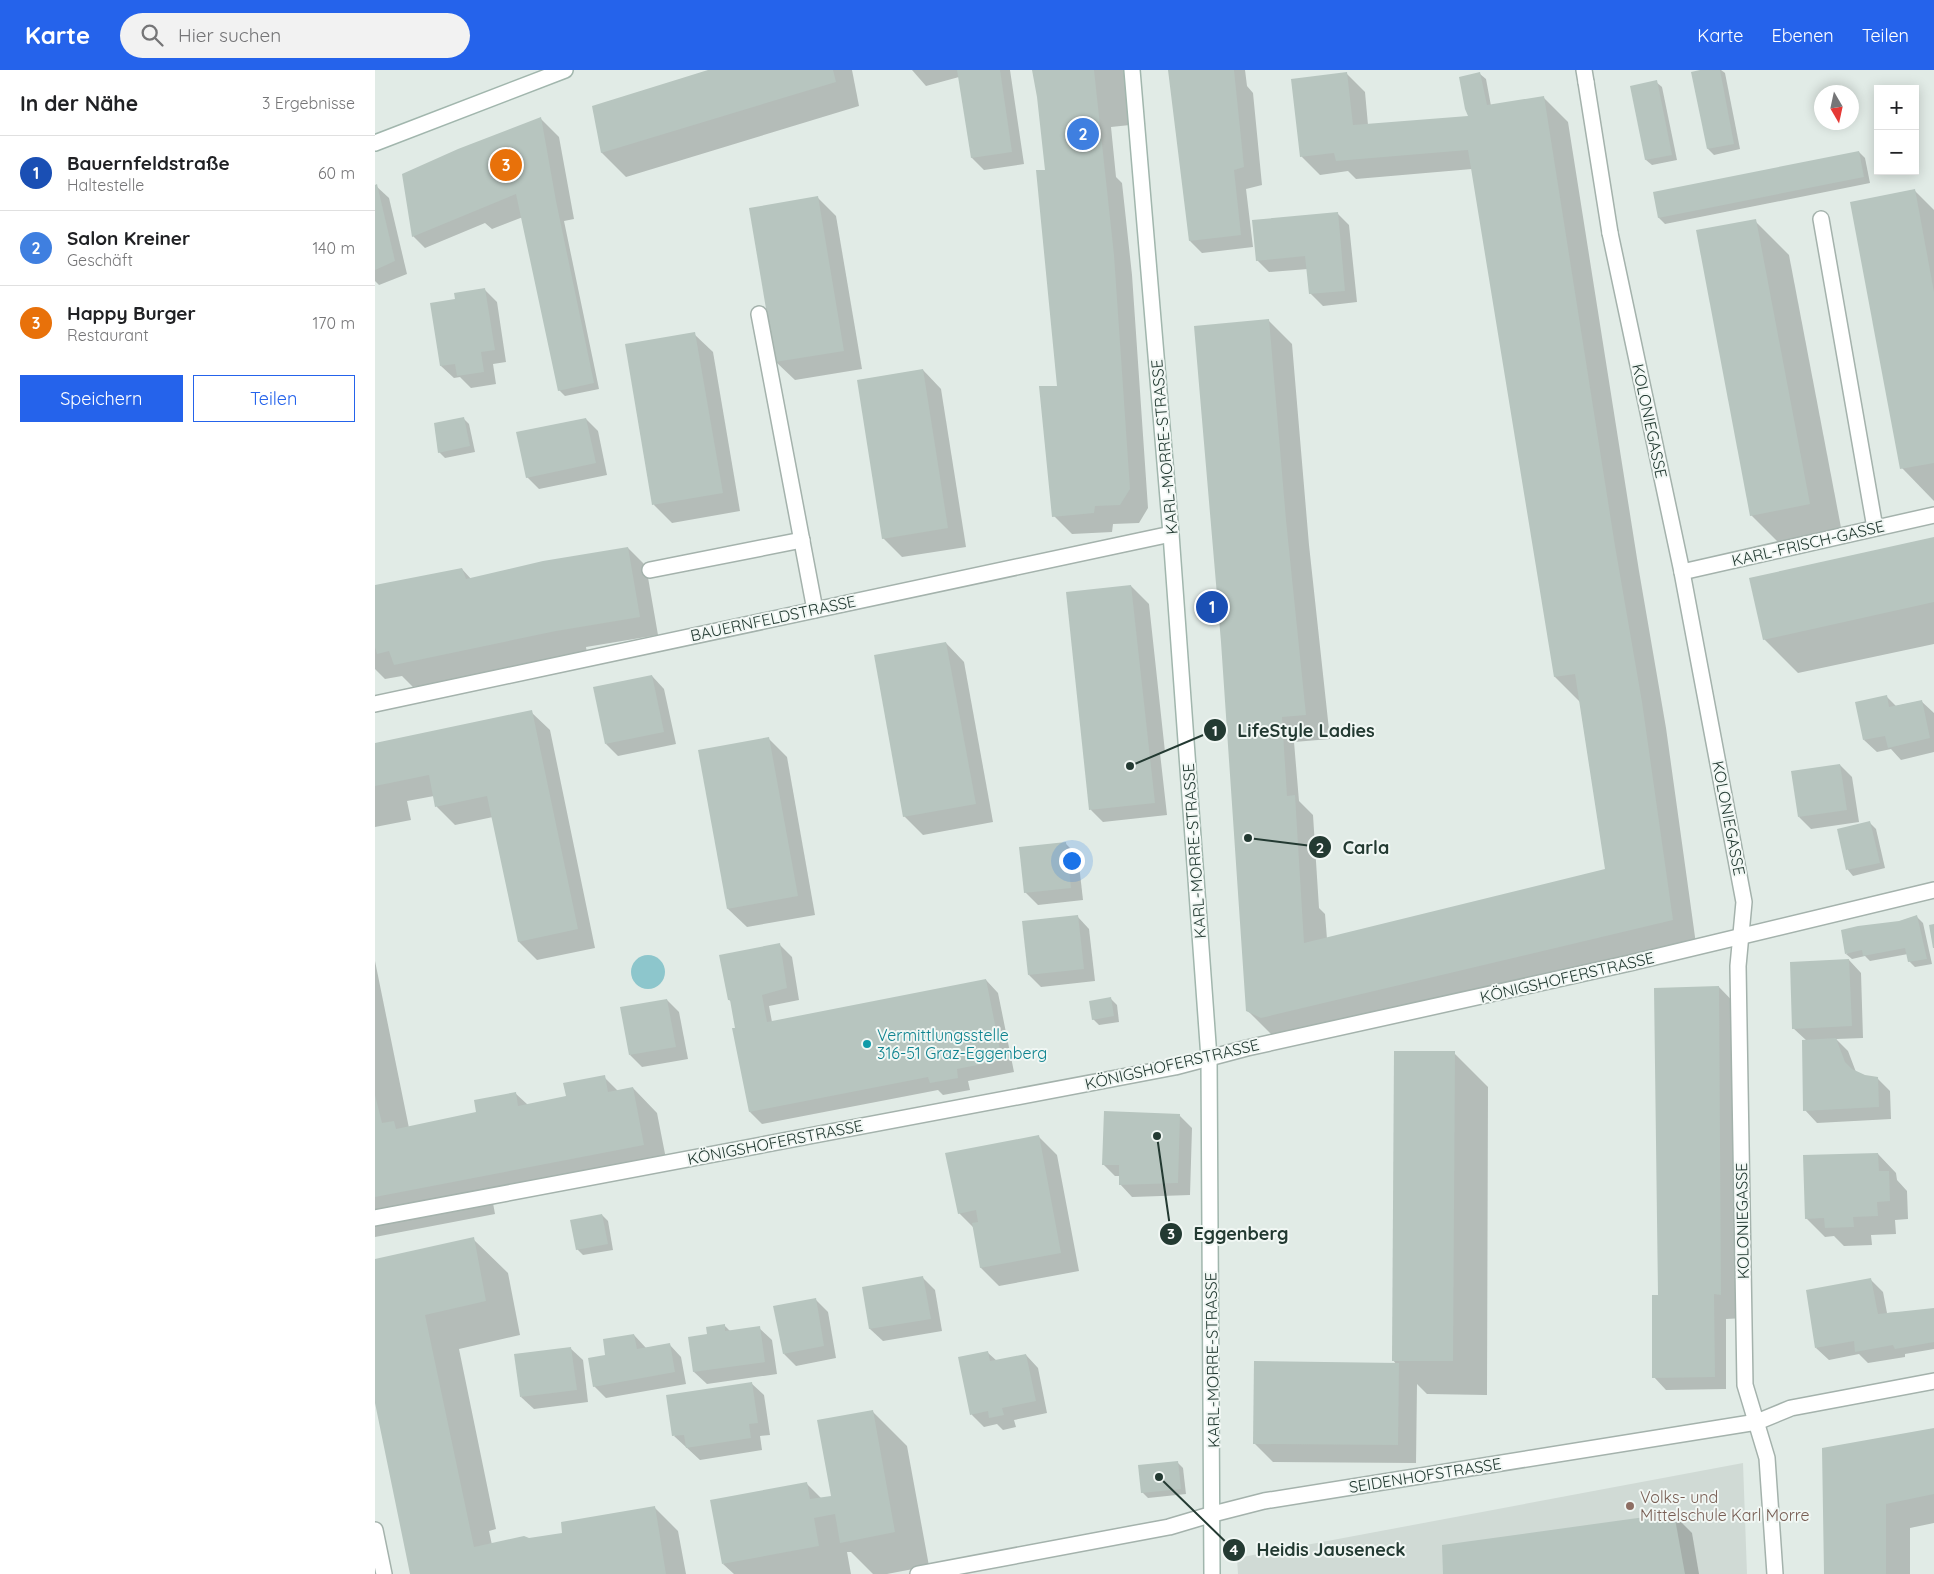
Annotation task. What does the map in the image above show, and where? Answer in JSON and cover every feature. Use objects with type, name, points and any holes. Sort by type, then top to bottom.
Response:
[{"type":"street","points":[[375,143],[565,70]]},
{"type":"street","name":"KARL-MORRE-STRASSE","points":[[1132,70],[1171,534],[1209,1058],[1212,1574]]},
{"type":"street","name":"KOLONIEGASSE","points":[[1585,76],[1610,233],[1681,572],[1745,902],[1738,966],[1745,1385],[1767,1458],[1775,1574]]},
{"type":"street","points":[[1821,219],[1875,528]]},
{"type":"street","points":[[759,314],[815,610]]},
{"type":"street","name":"KARL-FRISCH-GASSE","points":[[1681,572],[1934,515]]},
{"type":"street","name":"BAUERNFELDSTRASSE","points":[[375,704],[1171,534]]},
{"type":"street","points":[[650,570],[802,540]]},
{"type":"street","name":"KÖNIGSHOFERSTRASSE","points":[[375,1218],[1175,1067],[1247,1048],[1630,963],[1934,890]]},
{"type":"street","name":"SEIDENHOFSTRASSE","points":[[917,1574],[1169,1528],[1264,1501],[1757,1422],[1791,1408],[1934,1381]]},
{"type":"street","points":[[375,1530],[384,1574]]},
{"type":"shaded area","name":"Volks- und Mittelschule Karl Morre","points":[[1743,1463],[1747,1574],[1238,1574],[1237,1558]]},
{"type":"water","points":[[648,955],[655,956],[660,960],[664,965],[664,979],[660,984],[655,988],[648,989],[641,988],[636,984],[632,979],[631,972],[632,965],[636,960],[641,956]]},
{"type":"building","points":[[708,70],[833,70],[836,82],[601,153],[592,106]]},
{"type":"building","points":[[957,70],[1000,70],[1012,152],[971,158]]},
{"type":"building","points":[[1032,70],[1094,70],[1114,255],[1130,489],[1120,505],[1095,506],[1094,513],[1052,517],[1039,386],[1057,386],[1036,170],[1045,170]]},
{"type":"building","points":[[1168,70],[1234,70],[1244,167],[1234,170],[1241,235],[1189,241]]},
{"type":"building","points":[[1720,70],[1734,144],[1707,149],[1691,72]]},
{"type":"building","points":[[1347,72],[1353,125],[1468,116],[1459,77],[1480,72],[1487,105],[1544,96],[1615,546],[1642,702],[1673,920],[1261,1018],[1246,1011],[1221,642],[1194,326],[1269,319],[1286,520],[1306,715],[1282,717],[1287,796],[1295,795],[1304,943],[1605,869],[1575,674],[1554,677],[1468,150],[1336,161],[1334,153],[1300,157],[1291,79]]},
{"type":"building","points":[[1657,80],[1672,155],[1645,160],[1630,86]]},
{"type":"building","points":[[541,117],[556,201],[594,383],[558,391],[516,194],[412,237],[402,174],[458,149]]},
{"type":"building","points":[[1859,151],[1864,177],[1658,218],[1653,192]]},
{"type":"building","points":[[377,184],[395,261],[375,270],[375,185]]},
{"type":"building","points":[[1915,189],[1934,292],[1934,463],[1900,469],[1850,202]]},
{"type":"building","points":[[818,196],[844,351],[775,362],[749,208]]},
{"type":"building","points":[[1338,212],[1345,291],[1309,294],[1305,256],[1256,261],[1252,220]]},
{"type":"building","points":[[1756,219],[1810,504],[1750,516],[1696,230]]},
{"type":"building","points":[[485,288],[495,350],[481,352],[484,372],[457,376],[455,364],[440,366],[430,303],[455,299],[454,293]]},
{"type":"building","points":[[695,332],[723,493],[652,505],[625,344]]},
{"type":"building","points":[[923,369],[948,528],[882,539],[857,380]]},
{"type":"building","points":[[464,417],[470,446],[438,453],[434,423]]},
{"type":"building","points":[[586,418],[596,463],[526,478],[516,432]]},
{"type":"building","points":[[1934,537],[1934,602],[1763,640],[1749,578]]},
{"type":"building","points":[[628,547],[640,617],[556,631],[394,665],[389,651],[377,654],[375,647],[375,585],[462,568],[466,579],[543,561]]},
{"type":"building","points":[[1131,585],[1155,803],[1089,810],[1066,592]]},
{"type":"building","points":[[946,642],[976,804],[903,817],[874,655]]},
{"type":"building","points":[[652,675],[664,732],[605,744],[593,687]]},
{"type":"building","points":[[1887,695],[1889,707],[1922,700],[1930,738],[1888,748],[1885,736],[1863,740],[1855,702]]},
{"type":"building","points":[[532,710],[578,929],[518,942],[487,796],[435,807],[429,775],[375,786],[375,743]]},
{"type":"building","points":[[769,737],[798,896],[727,909],[698,750]]},
{"type":"building","points":[[1840,764],[1847,810],[1798,817],[1791,771]]},
{"type":"building","points":[[1870,821],[1880,863],[1846,870],[1837,829]]},
{"type":"building","points":[[1066,842],[1071,888],[1024,893],[1019,847]]},
{"type":"building","points":[[1078,915],[1084,969],[1028,975],[1022,921]]},
{"type":"building","points":[[1917,915],[1927,959],[1908,962],[1905,948],[1863,956],[1862,950],[1845,954],[1841,930],[1899,921]]},
{"type":"building","points":[[1934,924],[1934,948],[1933,948],[1929,925]]},
{"type":"building","name":"Vermittlungsstelle 316-51 Graz-Eggenberg","points":[[780,943],[787,988],[762,995],[767,1022],[986,979],[1002,1060],[957,1069],[958,1078],[930,1083],[928,1077],[749,1112],[732,1028],[735,1028],[730,1000],[728,1000],[719,955]]},
{"type":"building","points":[[1849,959],[1852,1026],[1792,1029],[1790,962]]},
{"type":"building","points":[[1719,986],[1721,1295],[1714,1294],[1715,1377],[1652,1378],[1652,1295],[1658,1295],[1654,988]]},
{"type":"building","points":[[1111,997],[1114,1016],[1092,1020],[1089,1001]]},
{"type":"building","points":[[667,999],[676,1047],[629,1055],[620,1007]]},
{"type":"building","points":[[1836,1038],[1845,1062],[1852,1069],[1865,1075],[1878,1077],[1879,1107],[1803,1111],[1802,1040]]},
{"type":"building","points":[[1394,1051],[1455,1051],[1453,1361],[1392,1361]]},
{"type":"building","points":[[605,1075],[608,1092],[633,1087],[644,1145],[375,1197],[375,1095],[382,1123],[394,1121],[396,1129],[476,1112],[474,1100],[516,1092],[518,1106],[566,1096],[563,1083]]},
{"type":"building","points":[[1104,1111],[1180,1114],[1178,1183],[1119,1185],[1119,1165],[1102,1165]]},
{"type":"building","points":[[1039,1135],[1061,1253],[980,1268],[972,1223],[978,1222],[976,1210],[958,1214],[945,1153]]},
{"type":"building","points":[[1878,1153],[1879,1171],[1889,1171],[1890,1201],[1877,1202],[1878,1216],[1853,1217],[1854,1227],[1825,1228],[1824,1218],[1805,1219],[1803,1155]]},
{"type":"building","points":[[602,1214],[608,1244],[576,1250],[570,1220]]},
{"type":"building","points":[[474,1237],[486,1301],[425,1315],[474,1547],[524,1536],[529,1538],[562,1533],[561,1522],[655,1506],[666,1574],[410,1574],[375,1403],[375,1259]]},
{"type":"building","points":[[923,1276],[931,1319],[869,1329],[862,1287]]},
{"type":"building","points":[[1871,1278],[1878,1314],[1934,1308],[1934,1342],[1895,1349],[1893,1345],[1855,1352],[1854,1341],[1815,1348],[1806,1290]]},
{"type":"building","points":[[816,1298],[824,1346],[783,1354],[773,1306]]},
{"type":"building","points":[[725,1324],[725,1331],[760,1326],[765,1362],[693,1372],[688,1337],[707,1334],[706,1327]]},
{"type":"building","points":[[634,1334],[637,1349],[670,1343],[675,1372],[593,1387],[588,1358],[605,1355],[603,1339]]},
{"type":"building","points":[[571,1347],[577,1390],[520,1397],[514,1354]]},
{"type":"building","points":[[988,1351],[990,1361],[1026,1354],[1036,1401],[1002,1408],[1004,1415],[989,1418],[988,1411],[970,1415],[958,1357]]},
{"type":"building","points":[[1254,1361],[1399,1363],[1398,1445],[1253,1444]]},
{"type":"building","points":[[752,1382],[758,1423],[749,1424],[751,1438],[686,1448],[684,1435],[672,1436],[666,1395]]},
{"type":"building","points":[[873,1410],[895,1532],[840,1543],[835,1514],[814,1518],[819,1546],[722,1564],[710,1500],[807,1482],[810,1499],[831,1496],[817,1420]]},
{"type":"building","points":[[1934,1428],[1934,1494],[1886,1504],[1886,1574],[1824,1574],[1822,1448]]},
{"type":"building","points":[[1178,1461],[1181,1489],[1141,1493],[1138,1465]]},
{"type":"building","points":[[1674,1513],[1685,1574],[1443,1574],[1442,1545]]},
{"type":"place","name":"Salon Kreiner","points":[[1083,134]]},
{"type":"place","name":"Happy Burger","points":[[506,165]]},
{"type":"place","name":"Bauernfeldstraße","points":[[1212,607]]},
{"type":"place","name":"LifeStyle Ladies","points":[[1130,766]]},
{"type":"place","name":"Carla","points":[[1248,838]]},
{"type":"place","name":"Vermittlungsstelle 316-51 Graz-Eggenberg","points":[[867,1044]]},
{"type":"place","name":"Eggenberg","points":[[1157,1136]]},
{"type":"place","name":"Heidis Jauseneck","points":[[1159,1477]]},
{"type":"place","name":"Volks- und Mittelschule Karl Morre","points":[[1630,1506]]}]
